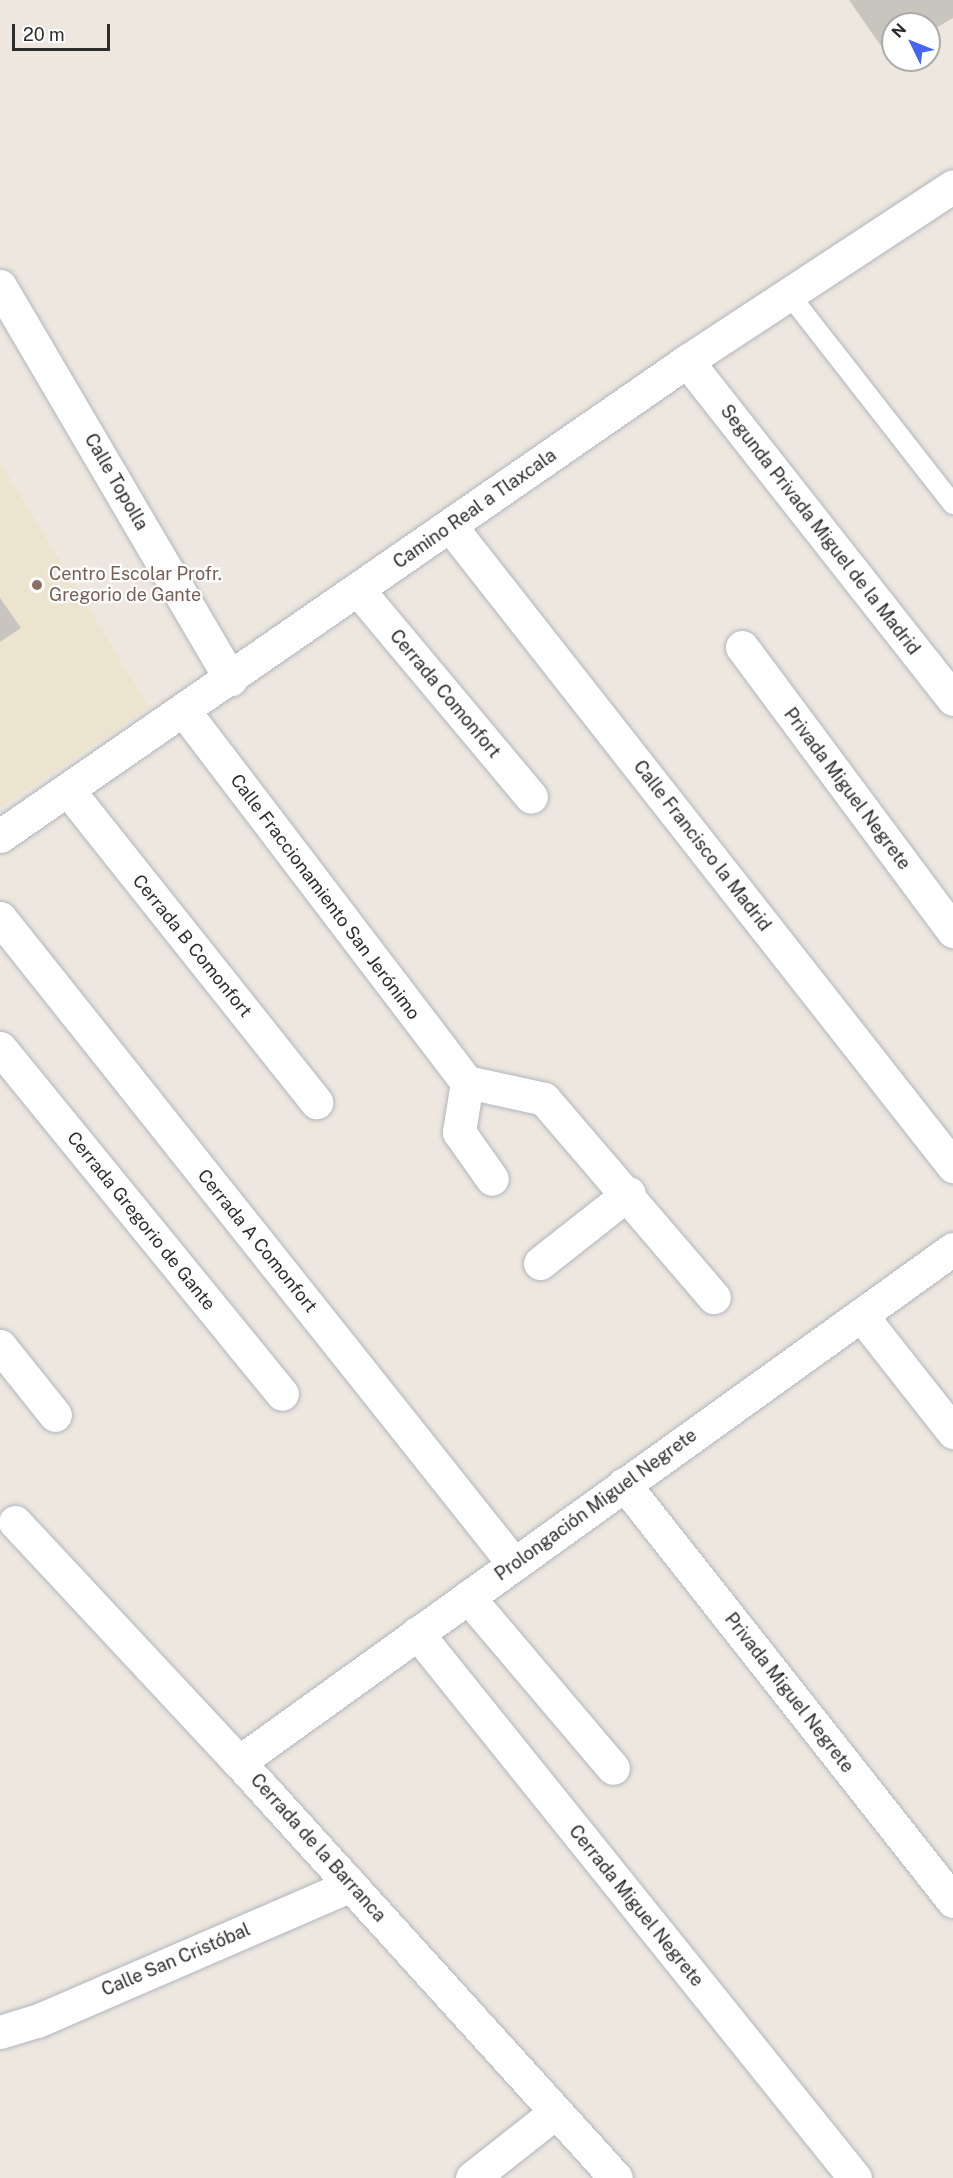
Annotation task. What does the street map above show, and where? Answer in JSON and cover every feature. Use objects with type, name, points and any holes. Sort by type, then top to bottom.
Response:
[{"type":"street","name":"Camino Real a Tlaxcala","points":[[0,836],[359,591],[687,361],[953,186]]},
{"type":"street","name":"Calle Topolla","points":[[0,286],[231,679]]},
{"type":"street","name":"Segunda Privada Miguel de la Madrid","points":[[687,361],[953,699]]},
{"type":"street","name":"Calle Francisco la Madrid","points":[[451,527],[953,1166]]},
{"type":"street","name":"Cerrada Comonfort","points":[[359,591],[531,797]]},
{"type":"street","name":"Privada Miguel Negrete","points":[[742,647],[953,931]]},
{"type":"street","name":"Calle Fraccionamiento San Jerónimo","points":[[184,711],[467,1082]]},
{"type":"street","name":"Cerrada B Comonfort","points":[[68,790],[316,1102]]},
{"type":"street","name":"Cerrada A Comonfort","points":[[0,918],[514,1564]]},
{"type":"street","name":"Cerrada Gregorio de Gante","points":[[0,1048],[282,1394]]},
{"type":"street","points":[[492,1179],[459,1132],[467,1082],[544,1099],[629,1193],[714,1297]]},
{"type":"street","points":[[540,1263],[629,1193]]},
{"type":"street","name":"Prolongación Miguel Negrete","points":[[239,1761],[861,1315],[948,1263]]},
{"type":"street","points":[[861,1315],[953,1432]]},
{"type":"street","points":[[0,1346],[55,1415]]},
{"type":"street","name":"Privada Miguel Negrete","points":[[624,1484],[953,1901]]},
{"type":"street","name":"Cerrada de la Barranca","points":[[15,1522],[239,1761],[616,2178]]},
{"type":"street","points":[[468,1597],[613,1768]]},
{"type":"street","name":"Cerrada Miguel Negrete","points":[[417,1633],[855,2178]]},
{"type":"street","name":"Calle San Cristóbal","points":[[0,2032],[37,2021],[351,1885]]},
{"type":"street","points":[[472,2178],[556,2112]]},
{"type":"lane","points":[[788,293],[953,504]]},
{"type":"shaded area","name":"Centro Escolar Profr. Gregorio de Gante","points":[[0,462],[149,707],[0,808]]},
{"type":"building","points":[[849,0],[953,0],[953,18],[941,25],[941,12],[881,12],[881,46]]},
{"type":"building","points":[[0,598],[21,628],[0,642]]},
{"type":"place","name":"Centro Escolar Profr. Gregorio de Gante","points":[[37,585]]}]
